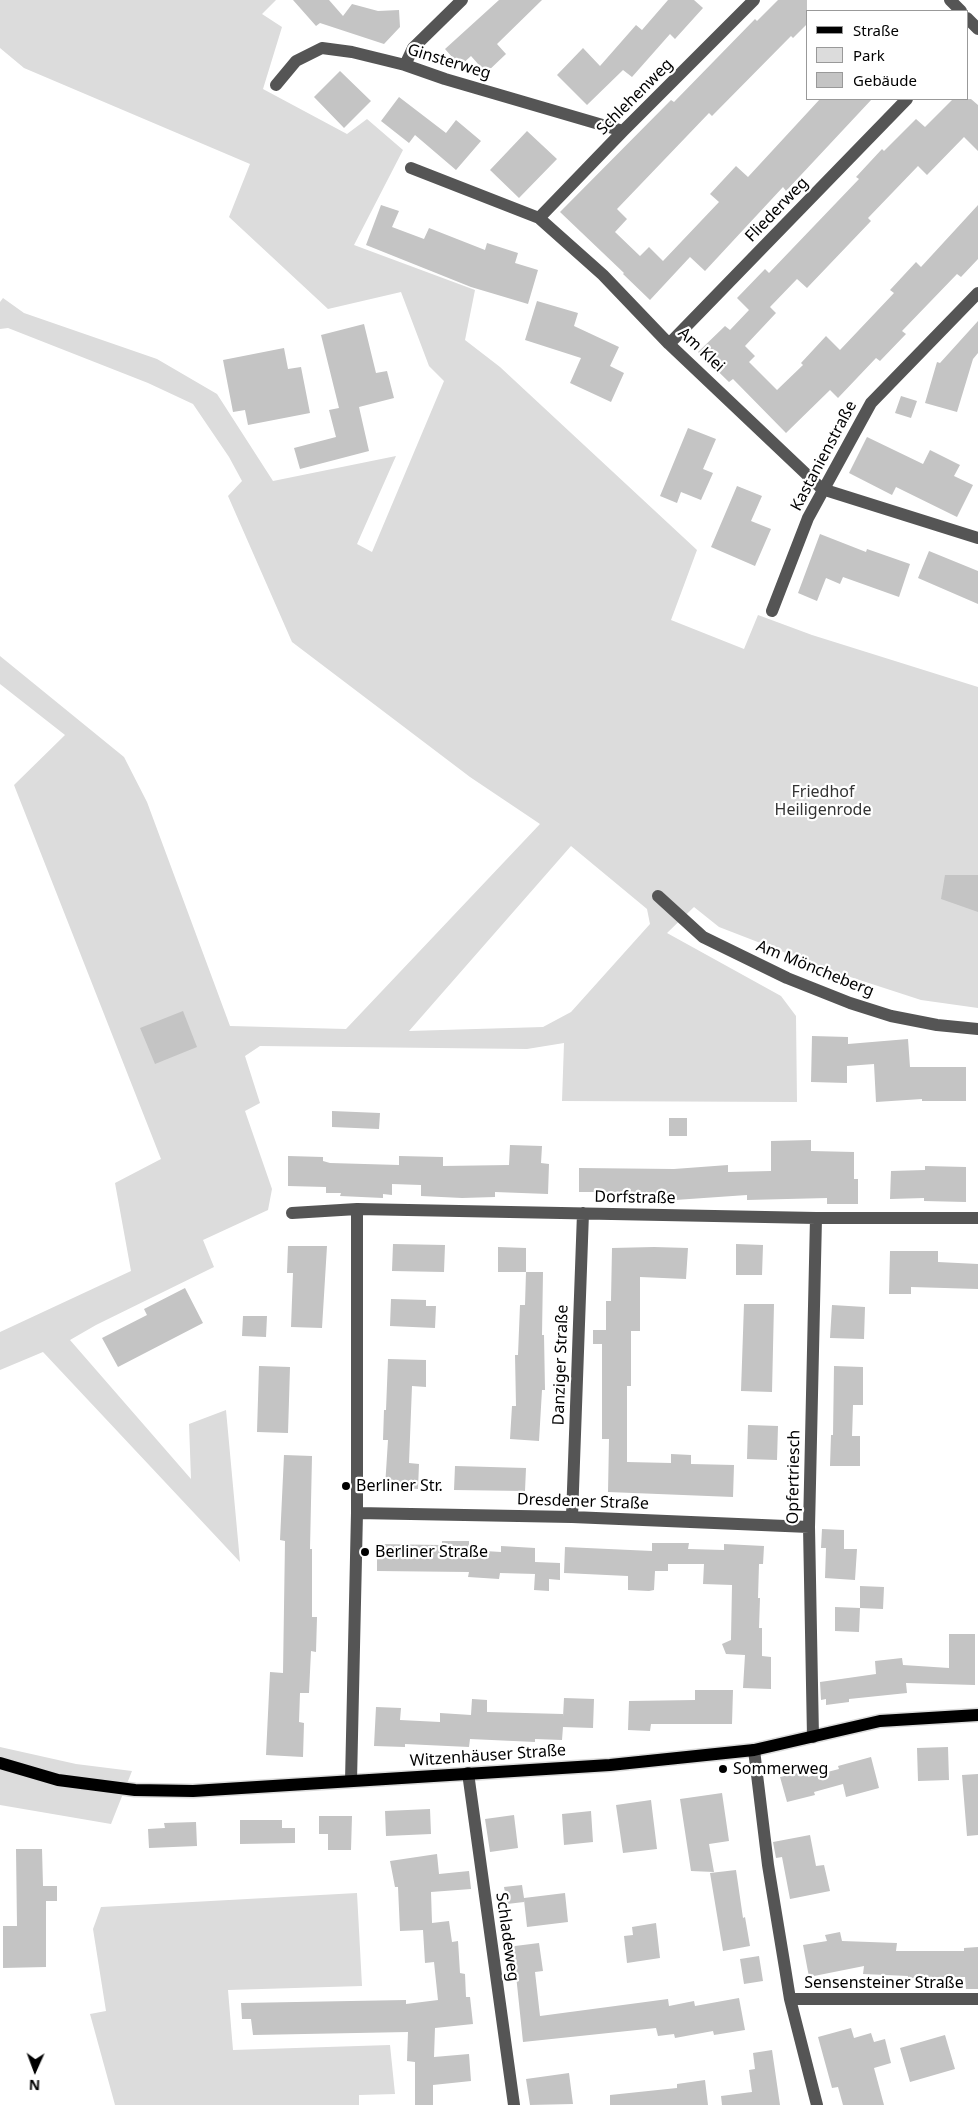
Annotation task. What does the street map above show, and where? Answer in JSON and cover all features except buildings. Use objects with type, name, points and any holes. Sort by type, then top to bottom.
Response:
[{"type":"main road","name":"Witzenhäuser Straße","points":[[0,1763],[58,1780],[135,1790],[193,1791],[610,1765],[754,1750],[880,1721],[978,1715]]},
{"type":"street","points":[[405,65],[413,48],[462,0]]},
{"type":"street","name":"Schlehenweg","points":[[539,218],[754,0]]},
{"type":"street","points":[[950,0],[960,10]]},
{"type":"street","points":[[968,19],[978,28]]},
{"type":"street","name":"Ginsterweg","points":[[276,85],[296,61],[322,48],[405,65],[446,79],[623,131]]},
{"type":"street","name":"Fliederweg","points":[[669,344],[906,100]]},
{"type":"street","name":"Am Klei","points":[[410,168],[539,218],[603,274],[669,344],[822,489],[978,538]]},
{"type":"street","name":"Kastanienstraße","points":[[772,611],[808,518],[822,489],[871,403],[978,292]]},
{"type":"street","name":"Am Möncheberg","points":[[658,896],[703,937],[787,978],[850,1003],[891,1016],[937,1025],[978,1029]]},
{"type":"street","points":[[351,1781],[357,1513],[357,1210]]},
{"type":"street","name":"Dorfstraße","points":[[292,1214],[357,1210],[816,1218],[978,1218]]},
{"type":"street","name":"Danziger Straße","points":[[572,1517],[583,1213]]},
{"type":"street","name":"Opfertriesch","points":[[814,1737],[809,1527],[816,1218]]},
{"type":"street","name":"Dresdener Straße","points":[[357,1513],[572,1517],[809,1527]]},
{"type":"street","points":[[754,1750],[768,1865],[790,1999],[817,2105]]},
{"type":"street","name":"Schladeweg","points":[[468,1773],[514,2105]]},
{"type":"street","name":"Sensensteiner Straße","points":[[790,1999],[978,2000]]},
{"type":"green space","name":"Friedhof Heiligenrode","points":[[0,0],[276,0],[262,14],[282,27],[263,89],[347,134],[367,119],[403,150],[354,245],[475,290],[465,340],[500,367],[697,550],[671,620],[744,649],[758,615],[812,635],[978,687],[978,1008],[921,1000],[838,973],[719,927],[694,907],[667,933],[781,996],[796,1016],[797,1102],[562,1101],[564,1043],[527,1049],[260,1046],[245,1056],[260,1103],[245,1111],[272,1189],[268,1210],[203,1240],[214,1267],[96,1325],[70,1340],[191,1479],[189,1424],[226,1410],[240,1562],[43,1352],[0,1370],[0,1332],[131,1271],[115,1183],[161,1159],[14,785],[65,735],[0,684],[0,656],[124,757],[147,802],[230,1026],[346,1029],[540,824],[470,777],[292,642],[228,496],[242,481],[229,457],[193,404],[148,383],[8,328],[0,329],[0,302],[3,298],[24,313],[157,359],[217,394],[273,481],[396,456],[357,544],[372,552],[444,381],[429,366],[401,292],[328,309],[229,217],[250,164],[24,68],[0,48]],"holes":[[[571,846],[647,909],[650,924],[571,1012],[543,1027],[409,1031]]]},
{"type":"green space","points":[[0,1747],[76,1764],[132,1771],[111,1824],[0,1805]]},
{"type":"green space","points":[[357,1893],[362,1986],[228,1990],[233,2050],[390,2045],[395,2094],[359,2095],[359,2105],[115,2105],[90,2014],[106,2011],[93,1929],[101,1907]]},
{"type":"place","name":"Berliner Str.","points":[[346,1486]]},
{"type":"place","name":"Berliner Straße","points":[[365,1552]]},
{"type":"place","name":"Sommerweg","points":[[723,1769]]}]
